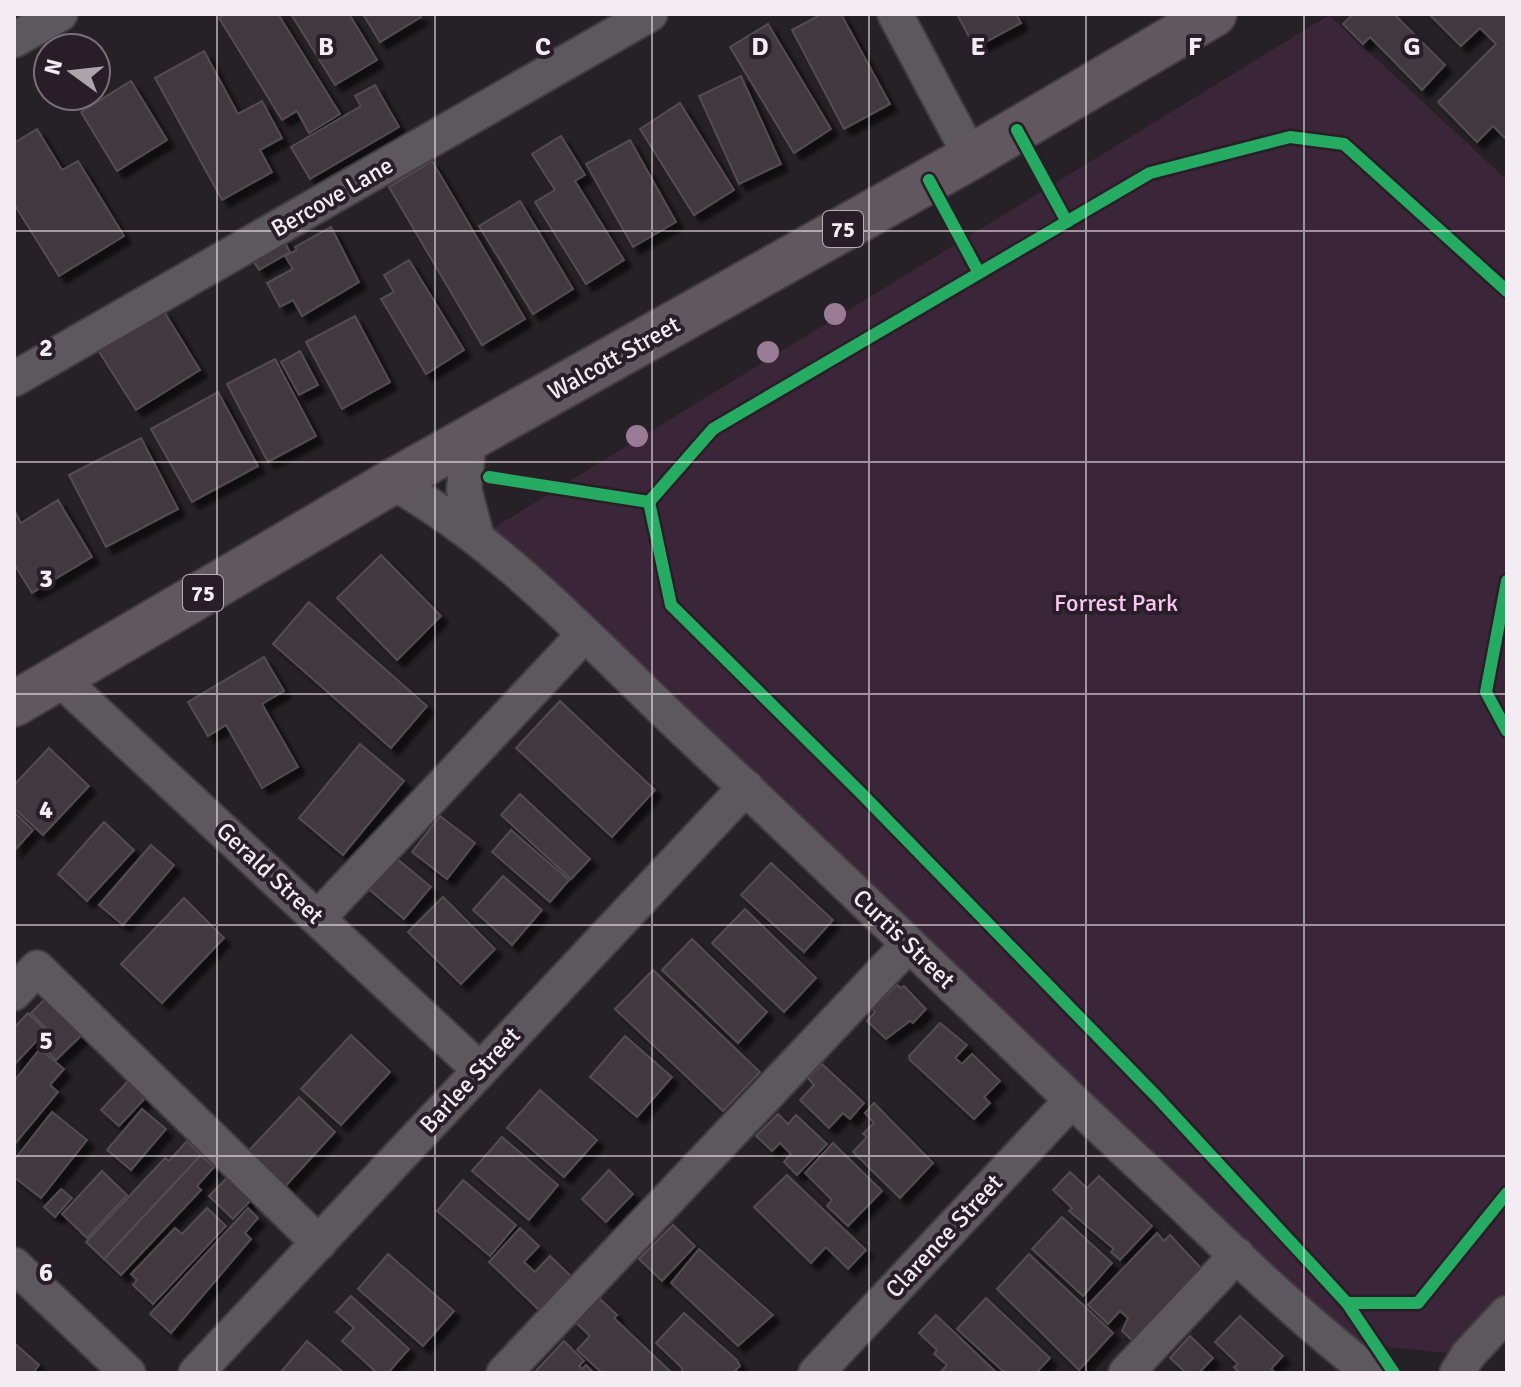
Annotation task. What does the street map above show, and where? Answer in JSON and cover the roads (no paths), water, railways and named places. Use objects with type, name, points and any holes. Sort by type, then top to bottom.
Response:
[{"type":"main road","name":"Walcott Street","points":[[14,704],[392,482],[971,157],[1214,14]]},
{"type":"street","points":[[14,40],[60,14]]},
{"type":"street","name":"Bercove Lane","points":[[14,379],[650,14]]},
{"type":"street","points":[[895,14],[971,157]]},
{"type":"street","points":[[469,439],[464,489],[477,538]]},
{"type":"street","name":"Curtis Street","points":[[392,482],[437,507],[477,538],[584,635],[1237,1255],[1329,1341],[1371,1373]]},
{"type":"street","points":[[318,918],[584,635]]},
{"type":"street","name":"Gerald Street","points":[[59,678],[479,1069]]},
{"type":"street","name":"Barlee Street","points":[[196,1373],[746,787]]},
{"type":"street","points":[[504,1373],[909,944]]},
{"type":"street","points":[[14,993],[37,968],[319,1243]]},
{"type":"street","name":"Clarence Street","points":[[816,1373],[1072,1100]]},
{"type":"street","points":[[1126,1373],[1237,1255]]},
{"type":"street","points":[[14,1265],[128,1373]]},
{"type":"street","points":[[1432,1373],[1462,1364],[1507,1313]]},
{"type":"street","name":"Curtis Street","points":[[1329,1341],[1344,1373]]},
{"type":"park label","name":"Forrest Park","points":[[1116,603]]}]
